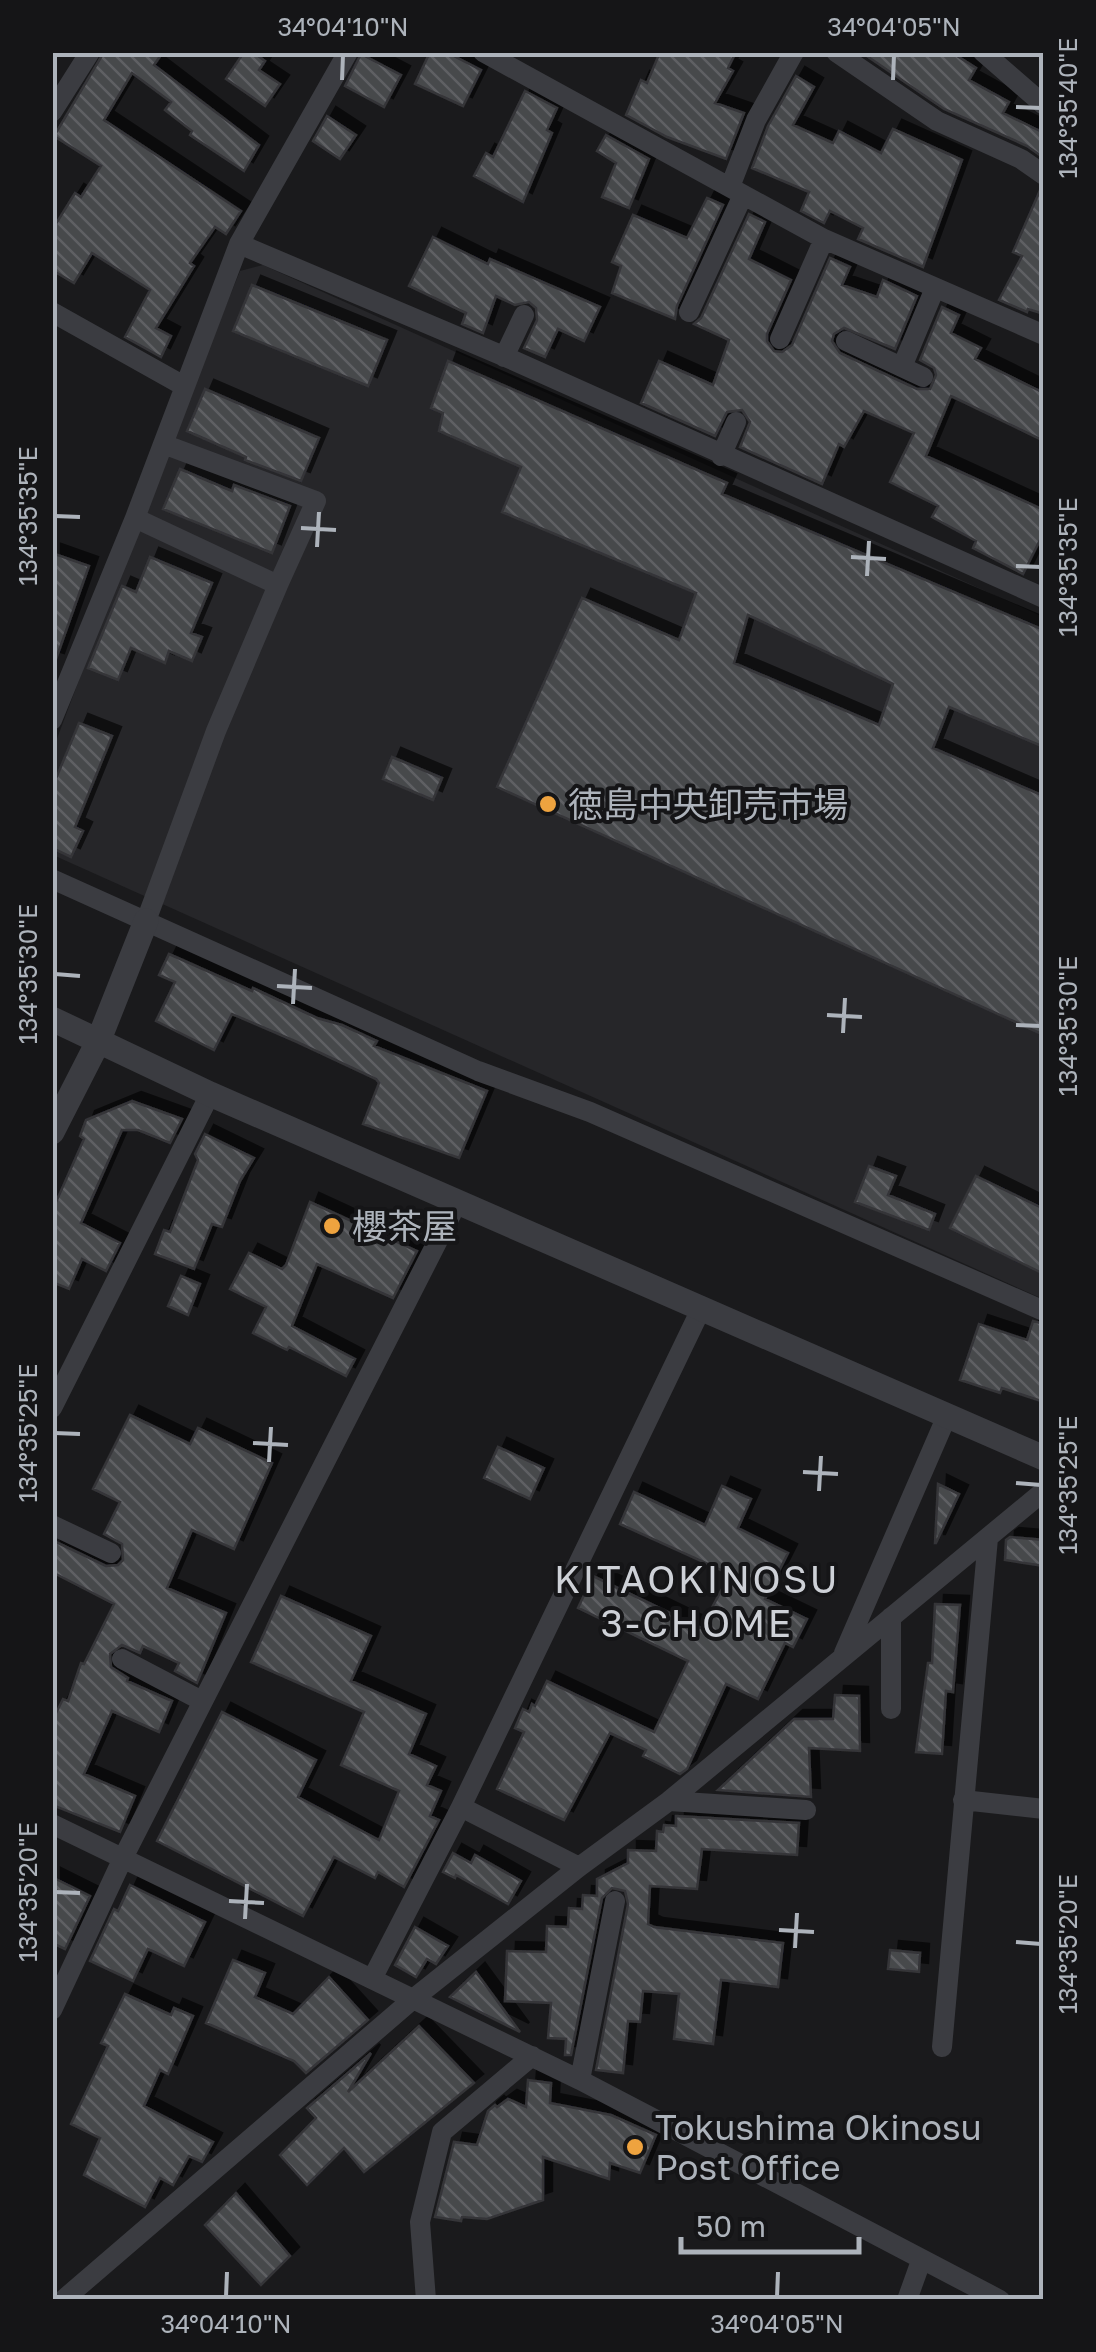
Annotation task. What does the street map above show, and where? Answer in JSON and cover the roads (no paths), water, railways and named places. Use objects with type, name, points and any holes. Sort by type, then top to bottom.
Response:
[{"type":"street","points":[[52,112],[90,52]]},
{"type":"street","points":[[52,720],[135,518],[238,244],[348,52]]},
{"type":"street","points":[[483,52],[824,239],[1044,335]]},
{"type":"street","points":[[689,312],[736,191],[756,120],[794,52]]},
{"type":"street","points":[[836,52],[937,121],[1044,174]]},
{"type":"street","points":[[983,52],[1044,105]]},
{"type":"street","points":[[780,339],[824,239]]},
{"type":"street","points":[[238,244],[504,356],[1044,598]]},
{"type":"street","points":[[902,367],[934,288]]},
{"type":"street","points":[[52,312],[184,386]]},
{"type":"street","points":[[504,356],[524,315]]},
{"type":"street","points":[[846,342],[923,377]]},
{"type":"street","points":[[721,456],[736,422]]},
{"type":"street","points":[[52,1132],[98,1042],[216,730],[316,501],[163,444]]},
{"type":"street","points":[[135,518],[278,584]]},
{"type":"street","points":[[52,879],[478,1071],[590,1112],[1044,1311]]},
{"type":"street","points":[[52,1019],[210,1094],[1044,1458]]},
{"type":"street","points":[[52,1408],[210,1094]]},
{"type":"street","points":[[52,2010],[123,1858],[457,1203]]},
{"type":"street","points":[[372,1979],[461,1807],[702,1308]]},
{"type":"street","points":[[843,1655],[946,1418]]},
{"type":"street","points":[[63,2300],[413,1999],[579,1867],[670,1801],[1044,1491]]},
{"type":"street","points":[[52,1525],[111,1552]]},
{"type":"street","points":[[942,2047],[988,1538]]},
{"type":"street","points":[[890,1710],[891,1616]]},
{"type":"street","points":[[122,1659],[202,1701]]},
{"type":"street","points":[[963,1800],[1044,1809]]},
{"type":"street","points":[[670,1801],[806,1810]]},
{"type":"street","points":[[461,1807],[579,1867]]},
{"type":"street","points":[[52,1824],[580,2080],[1000,2300]]},
{"type":"street","points":[[580,2080],[616,1901]]},
{"type":"street","points":[[426,2300],[420,2222],[442,2132],[532,2056]]},
{"type":"street","points":[[907,2300],[921,2261]]},
{"type":"place","name":"徳島中央卸売市場","points":[[548,804]]},
{"type":"place","name":"櫻茶屋","points":[[332,1226]]},
{"type":"place","name":"Tokushima Okinosu Post Office","points":[[635,2147]]},
{"type":"district","name":"KITAOKINOSU 3-CHOME","points":[[697,1600]]}]
